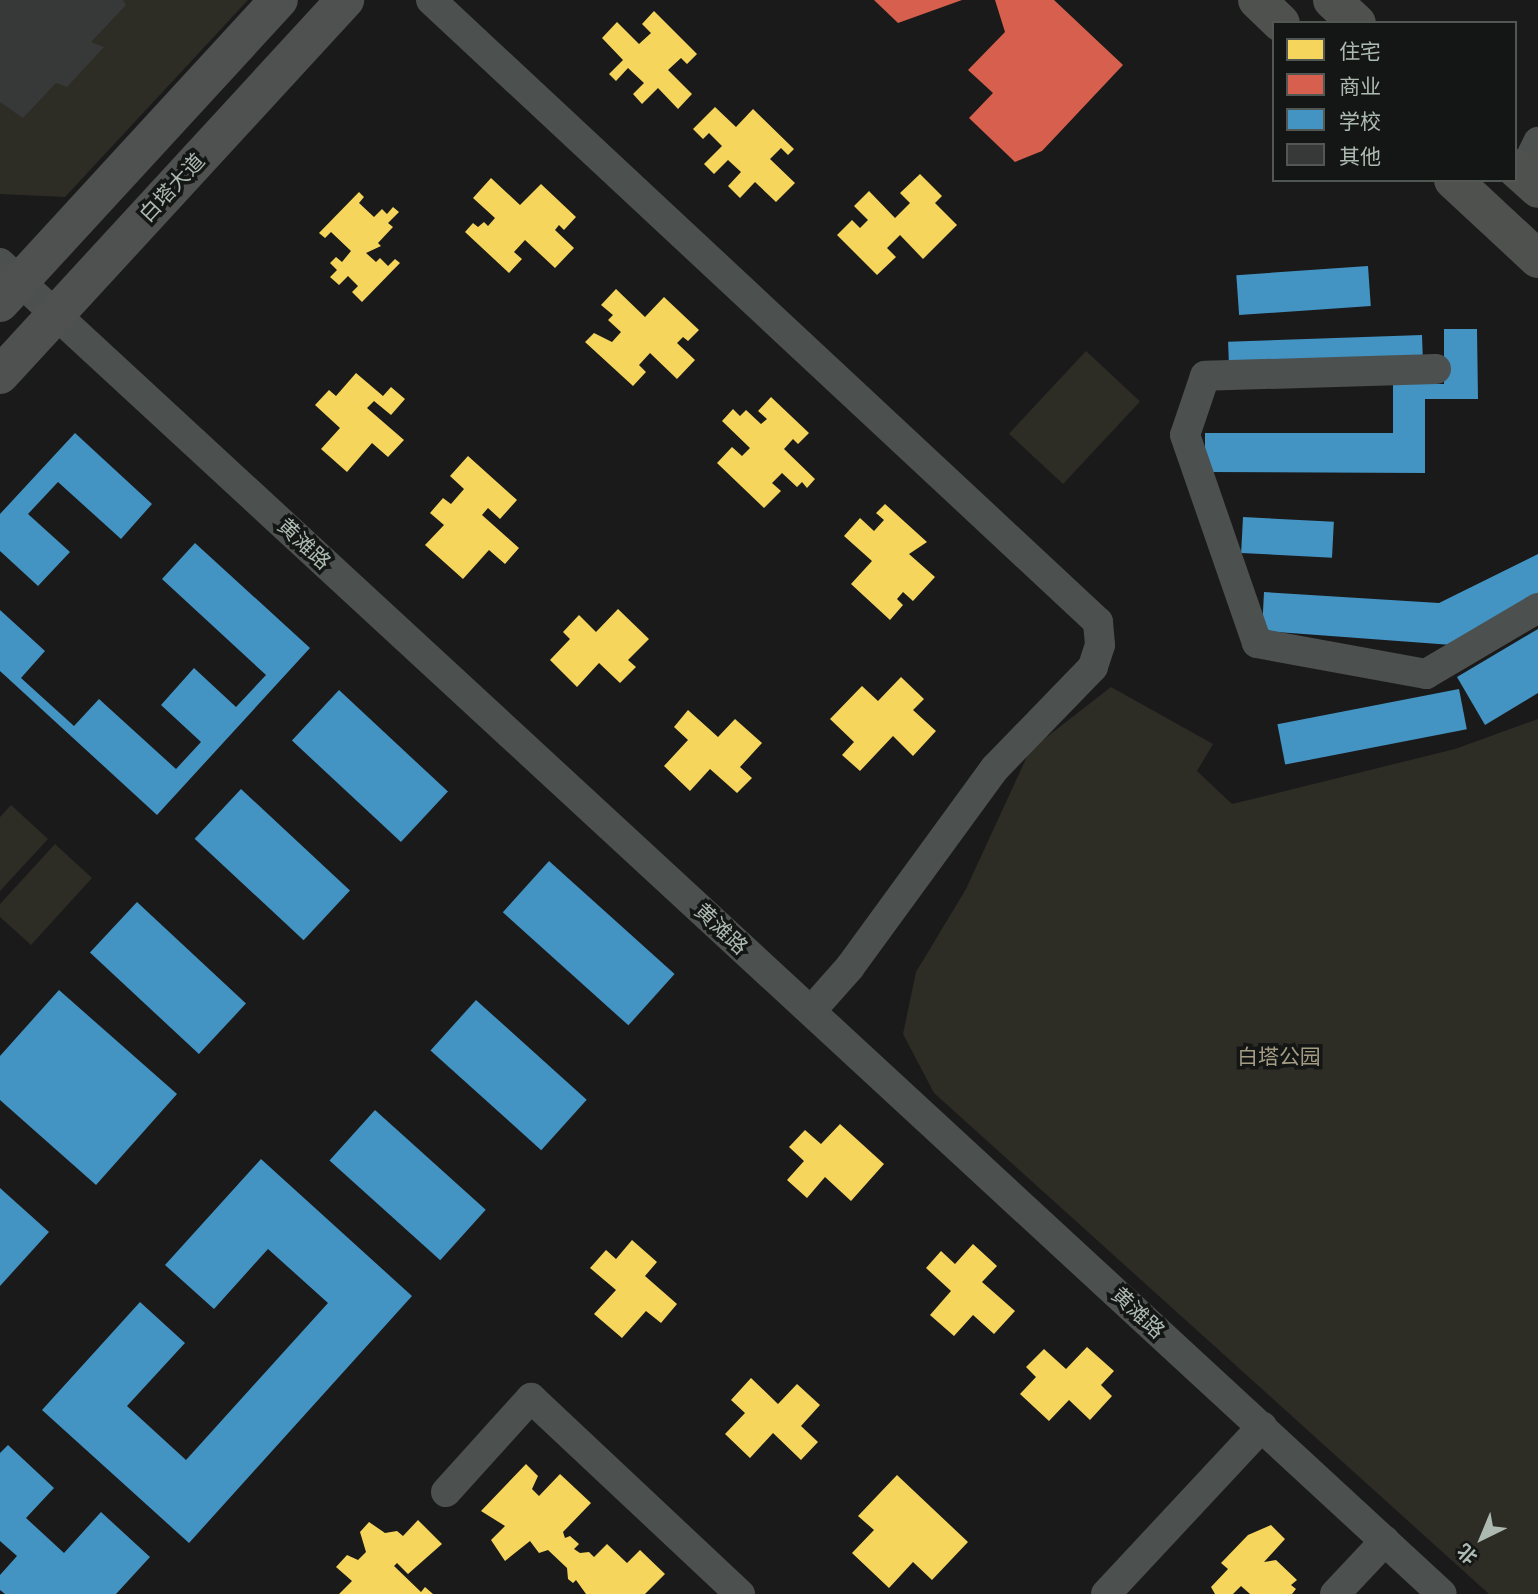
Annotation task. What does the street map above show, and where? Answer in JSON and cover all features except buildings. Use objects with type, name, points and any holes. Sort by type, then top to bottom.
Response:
[{"type":"highway","points":[[1257,0],[1279,21]]},
{"type":"highway","points":[[1332,0],[1355,21]]},
{"type":"highway","points":[[1455,182],[1538,258]]},
{"type":"main road","points":[[7,283],[279,0]]},
{"type":"main road","name":"白塔大道","points":[[0,375],[345,0]]},
{"type":"street","points":[[431,0],[1098,622],[1100,645],[1093,667],[995,768],[850,967],[811,1012]]},
{"type":"street","name":"黄滩路","points":[[7,283],[56,315],[1442,1594]]},
{"type":"street","points":[[1436,369],[1205,376],[1185,435],[1257,643],[1426,674],[1538,608]]},
{"type":"street","points":[[446,1492],[531,1398],[740,1594]]},
{"type":"street","points":[[1106,1594],[1262,1427]]},
{"type":"street","points":[[1335,1594],[1385,1541]]},
{"type":"green space","points":[[0,0],[248,0],[65,197],[0,194]]},
{"type":"green space","points":[[1086,351],[1140,401],[1063,484],[1009,434]]},
{"type":"green space","name":"白塔公园","points":[[1111,687],[1213,744],[1197,771],[1232,804],[1455,749],[1538,719],[1538,1594],[1489,1594],[934,1093],[903,1034],[916,972],[966,889],[1030,750]]},
{"type":"green space","points":[[11,805],[48,839],[0,891],[0,817]]},
{"type":"green space","points":[[55,844],[92,878],[31,945],[0,917],[0,904]]}]
